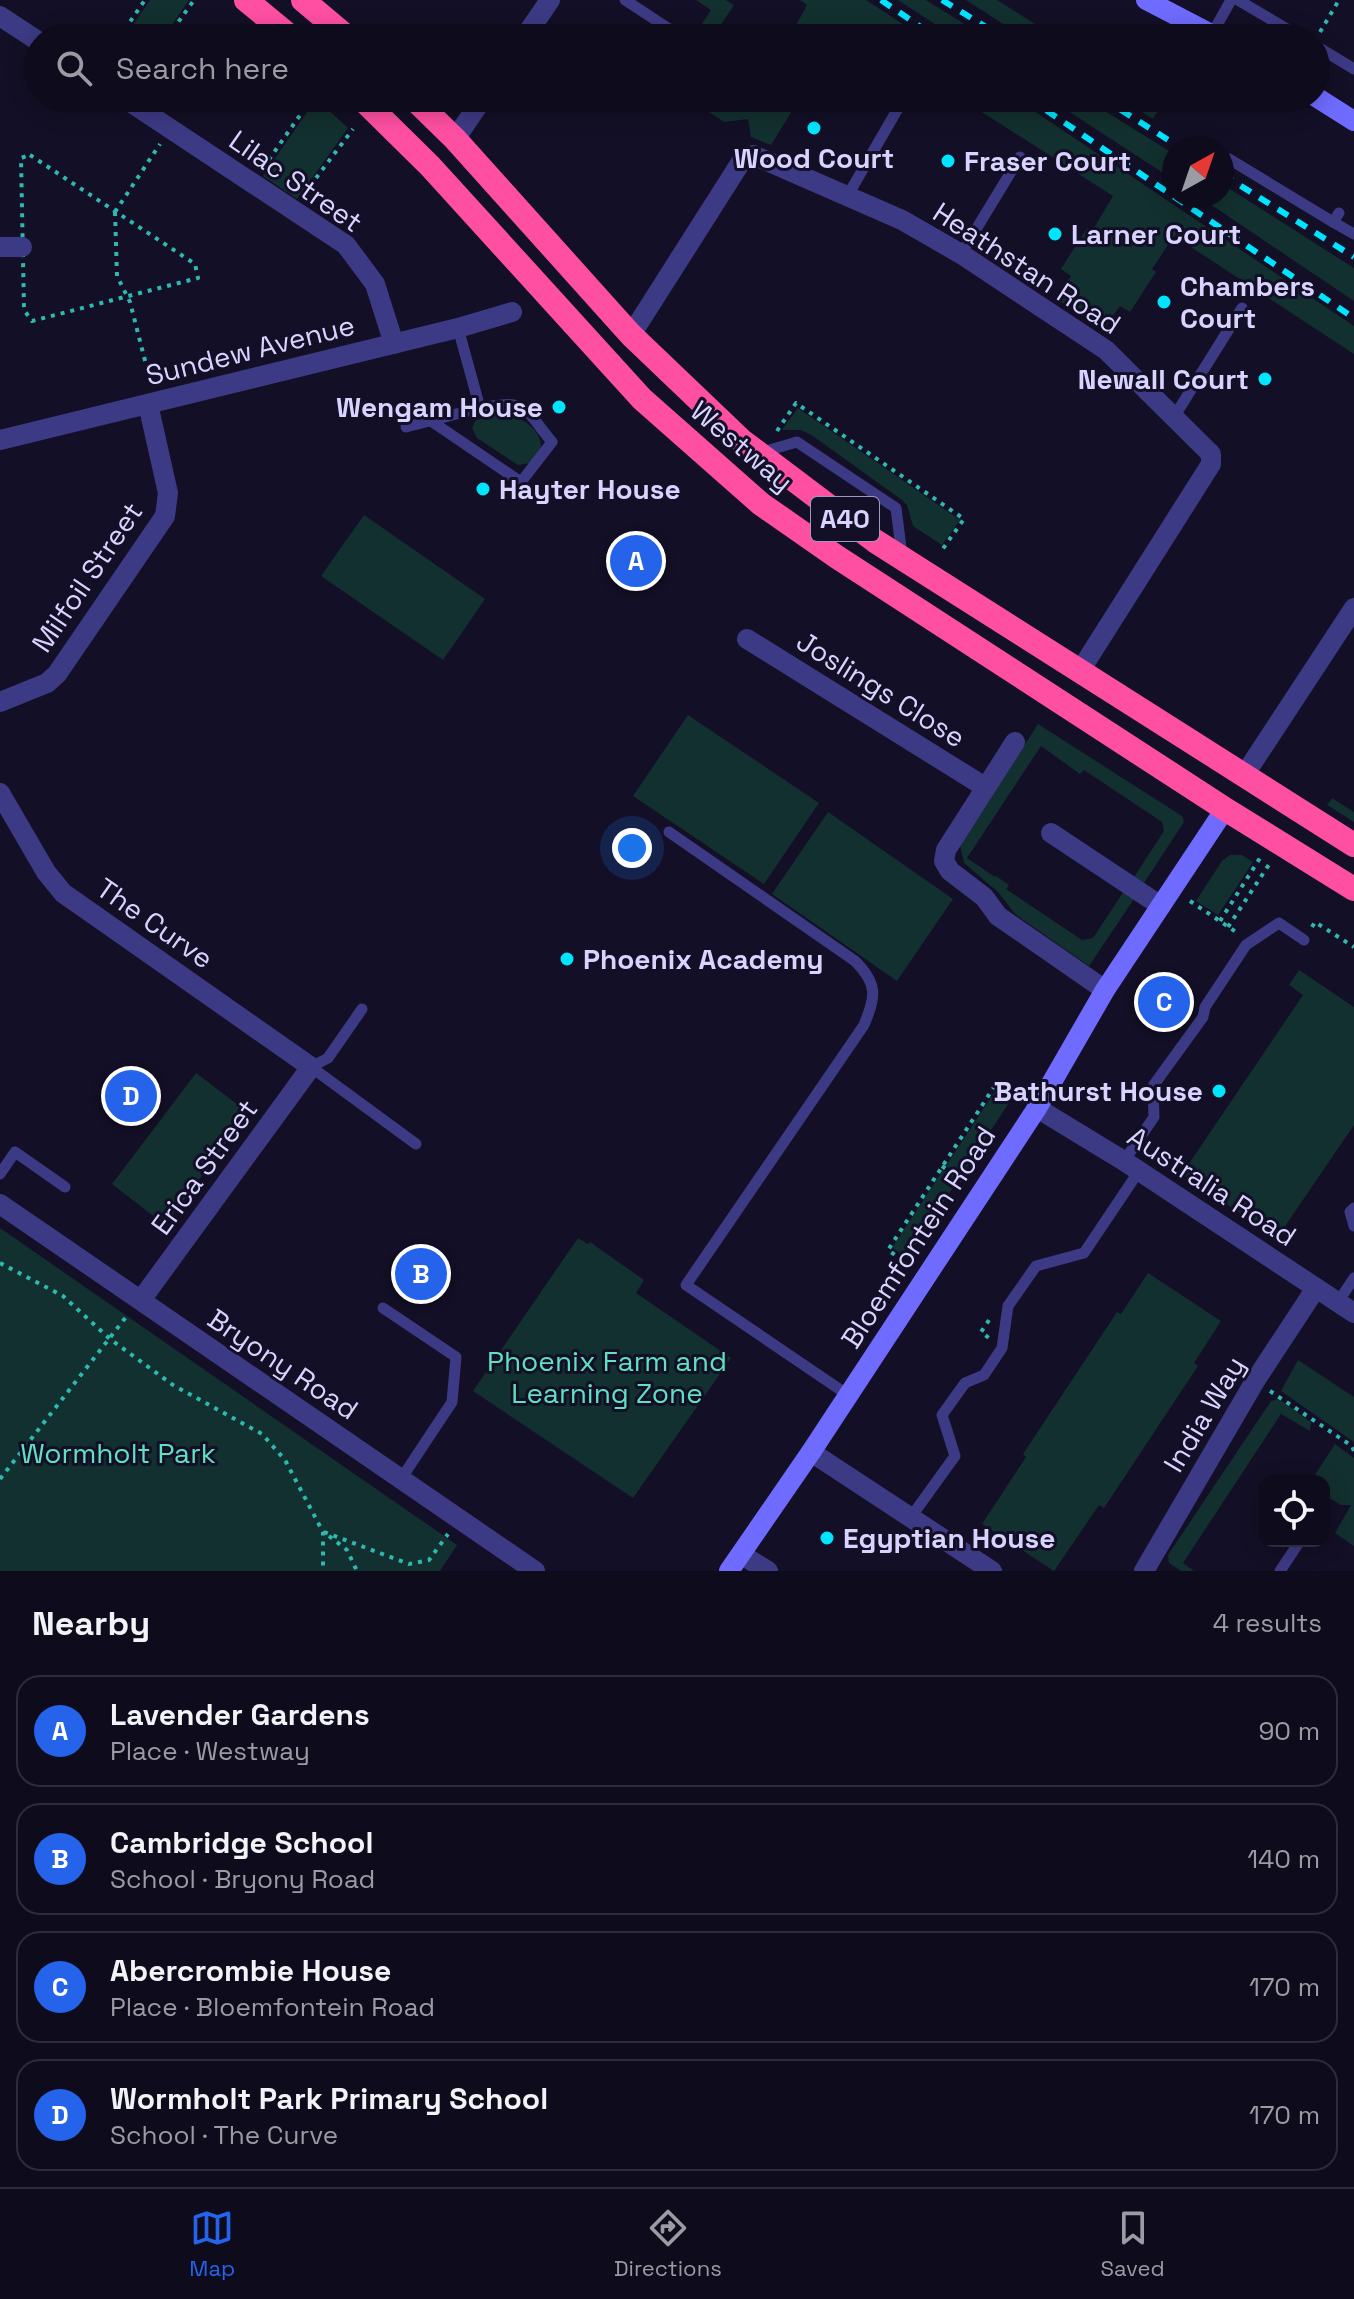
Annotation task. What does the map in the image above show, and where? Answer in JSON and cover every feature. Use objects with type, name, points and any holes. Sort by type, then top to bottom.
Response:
[{"type":"highway","points":[[246,0],[275,24]]},
{"type":"highway","points":[[303,0],[331,24]]},
{"type":"highway","name":"Westway","points":[[375,112],[430,166],[642,399],[761,504],[837,557],[1225,809],[1354,889]]},
{"type":"highway","name":"Westway","points":[[427,112],[631,335],[691,395],[766,445],[810,494],[902,558],[1354,845]]},
{"type":"street","points":[[534,24],[550,0]]},
{"type":"street","points":[[1146,0],[1193,24]]},
{"type":"street","points":[[0,16],[24,32]]},
{"type":"street","points":[[1330,106],[1354,121]]},
{"type":"street","name":"Lilac Street","points":[[145,112],[346,245],[375,284],[394,344]]},
{"type":"street","points":[[455,139],[473,112]]},
{"type":"street","name":"Heathstan Road","points":[[631,335],[746,157],[753,155],[902,220],[961,254],[1106,350],[1211,454],[1211,464],[1080,671]]},
{"type":"street","points":[[0,247],[22,247]]},
{"type":"street","name":"Sundew Avenue","points":[[0,440],[394,344],[512,312]]},
{"type":"street","name":"Milfoil Street","points":[[0,702],[47,683],[57,674],[165,516],[168,493],[152,403]]},
{"type":"street","points":[[1245,774],[1354,608]]},
{"type":"street","name":"Joslings Close","points":[[747,639],[985,787]]},
{"type":"street","points":[[1015,742],[946,850],[944,861],[950,871],[984,897],[998,916],[1105,990]]},
{"type":"street","name":"The Curve","points":[[0,793],[46,872],[63,893],[311,1067]]},
{"type":"street","name":"Bloemfontein Road","points":[[736,1563],[1037,1108],[1105,990],[1225,809]]},
{"type":"street","points":[[1051,833],[1161,906]]},
{"type":"street","name":"Erica Street","points":[[140,1299],[311,1067]]},
{"type":"street","name":"Australia Road","points":[[1037,1108],[1132,1166],[1346,1308]]},
{"type":"street","name":"Bryony Road","points":[[0,1204],[535,1571]]},
{"type":"street","name":"India Way","points":[[1148,1570],[1255,1381],[1316,1288]]},
{"type":"street","points":[[811,1452],[992,1571]]},
{"type":"street","points":[[736,1563],[768,1571]]},
{"type":"lane","points":[[625,0],[662,24]]},
{"type":"lane","points":[[1221,24],[1231,0]]},
{"type":"lane","points":[[1238,0],[1278,24]]},
{"type":"lane","points":[[1330,54],[1354,69]]},
{"type":"lane","points":[[848,195],[896,112]]},
{"type":"lane","points":[[961,254],[1020,157]]},
{"type":"lane","points":[[1234,162],[1336,217],[1354,234]]},
{"type":"lane","points":[[1174,417],[1242,308]]},
{"type":"lane","points":[[458,328],[480,408]]},
{"type":"lane","points":[[406,427],[510,402],[522,406],[552,442],[521,482],[431,421]]},
{"type":"lane","points":[[766,445],[797,442],[896,508],[902,558]]},
{"type":"lane","points":[[669,832],[855,961],[868,974],[874,993],[864,1025],[686,1285],[848,1395]]},
{"type":"lane","points":[[911,1517],[955,1456],[942,1415],[965,1383],[984,1375],[1002,1348],[1008,1306],[1036,1266],[1084,1253],[1132,1166],[1154,1117],[1153,1086],[1203,1017],[1205,1007],[1246,945],[1279,923],[1304,940]]},
{"type":"lane","points":[[362,1009],[328,1058],[311,1067],[416,1144]]},
{"type":"lane","points":[[0,1174],[15,1152],[65,1187]]},
{"type":"lane","points":[[1354,1208],[1350,1212],[1354,1226]]},
{"type":"lane","points":[[1346,1308],[1354,1278]]},
{"type":"lane","points":[[383,1308],[456,1357],[452,1402],[401,1479]]},
{"type":"lane","points":[[1280,1571],[1296,1547]]},
{"type":"path","points":[[129,24],[145,0]]},
{"type":"path","points":[[177,24],[194,0]]},
{"type":"path","points":[[1324,24],[1339,0]]},
{"type":"path","points":[[257,177],[302,112]]},
{"type":"path","points":[[297,204],[353,129]]},
{"type":"path","points":[[152,403],[128,298],[117,276],[115,212],[156,150]]},
{"type":"path","points":[[30,155],[195,264],[198,278],[32,321],[24,310],[22,247],[21,158],[30,155]]},
{"type":"path","points":[[766,445],[796,403],[964,519],[942,550]]},
{"type":"path","points":[[1220,921],[1260,858]]},
{"type":"path","points":[[1228,927],[1270,863]]},
{"type":"path","points":[[1201,908],[1239,935]]},
{"type":"path","points":[[1304,940],[1315,922],[1354,947]]},
{"type":"path","points":[[908,1264],[888,1250],[942,1166],[996,1084],[1016,1098]]},
{"type":"path","points":[[942,1166],[962,1180]]},
{"type":"path","points":[[0,1263],[63,1296],[110,1339],[173,1385],[262,1434],[285,1460],[323,1532],[347,1550],[357,1571]]},
{"type":"path","points":[[0,1479],[140,1299]]},
{"type":"path","points":[[1255,1381],[1352,1446],[1354,1451]]},
{"type":"path","points":[[323,1532],[409,1564],[429,1560],[449,1532]]},
{"type":"path","points":[[323,1532],[323,1571]]},
{"type":"green space","points":[[150,0],[189,0],[173,24],[134,24]]},
{"type":"green space","points":[[696,0],[726,0],[734,5],[721,24],[702,24],[711,10]]},
{"type":"green space","points":[[800,0],[866,0],[903,24],[797,24],[807,5]]},
{"type":"green space","points":[[898,0],[926,0],[965,24],[935,24]]},
{"type":"green space","points":[[966,0],[997,0],[1035,24],[1003,24]]},
{"type":"green space","points":[[307,112],[330,112],[348,128],[297,199],[263,176]]},
{"type":"green space","points":[[709,112],[791,112],[771,145],[751,137],[748,119],[724,122]]},
{"type":"green space","points":[[982,112],[1036,112],[1162,197],[1162,208],[1179,208],[1354,326],[1354,354],[1174,236],[1152,269],[1156,272],[1130,312],[1120,306],[1104,329],[1056,299],[1071,276],[1061,269],[1087,228],[1092,231],[1113,196]]},
{"type":"green space","points":[[1070,112],[1106,112],[1162,147],[1162,172]]},
{"type":"green space","points":[[1142,112],[1157,112],[1153,119]]},
{"type":"green space","points":[[1234,192],[1354,268],[1354,301],[1216,208],[1234,208]]},
{"type":"green space","points":[[798,408],[960,520],[942,545],[913,526],[907,505],[902,500],[810,434],[800,430],[782,430]]},
{"type":"green space","points":[[503,414],[522,420],[533,428],[540,439],[541,449],[531,463],[518,465],[477,438],[472,428],[476,420]]},
{"type":"green space","points":[[364,515],[485,599],[443,660],[321,576]]},
{"type":"green space","points":[[688,715],[819,803],[764,884],[633,796]]},
{"type":"green space","points":[[1038,724],[1182,816],[1184,822],[1144,883],[1134,877],[1164,831],[1162,822],[1084,770],[1080,774],[1041,746],[967,858],[1009,885],[1006,889],[1082,940],[1093,938],[1124,891],[1134,899],[1089,966],[1015,914],[998,892],[964,863],[960,845]]},
{"type":"green space","points":[[1332,798],[1354,812],[1354,822],[1327,805]]},
{"type":"green space","points":[[828,812],[953,899],[897,981],[772,894]]},
{"type":"green space","points":[[1230,855],[1242,855],[1253,862],[1218,915],[1196,901],[1222,861]]},
{"type":"green space","points":[[1299,970],[1354,1007],[1354,1125],[1277,1238],[1182,1174],[1303,995],[1289,985]]},
{"type":"green space","points":[[196,1073],[249,1113],[165,1225],[112,1184]]},
{"type":"green space","points":[[997,1088],[1012,1098],[961,1176],[946,1166]]},
{"type":"green space","points":[[943,1170],[958,1180],[907,1257],[892,1248]]},
{"type":"green space","name":"Wormholt Park","points":[[0,1228],[457,1545],[440,1571],[0,1571]]},
{"type":"green space","name":"Phoenix Farm and Learning Zone","points":[[578,1238],[588,1244],[590,1242],[644,1280],[636,1293],[731,1358],[633,1498],[473,1391]]},
{"type":"green space","points":[[1148,1273],[1221,1321],[1194,1363],[1198,1366],[1104,1508],[1099,1505],[1054,1571],[982,1524],[1026,1457],[1023,1454],[1117,1312],[1121,1314]]},
{"type":"green space","points":[[1298,1360],[1354,1397],[1354,1442],[1281,1391]]},
{"type":"green space","points":[[1279,1399],[1311,1422],[1310,1431],[1281,1414],[1183,1563],[1194,1571],[1181,1571],[1169,1563],[1168,1555],[1271,1401]]},
{"type":"green space","points":[[1335,1444],[1354,1458],[1354,1546],[1335,1533],[1351,1505],[1341,1505],[1330,1499],[1330,1475],[1315,1475]]},
{"type":"railway","points":[[881,0],[916,24]]},
{"type":"railway","points":[[942,0],[981,24]]},
{"type":"railway","points":[[1049,112],[1354,318]]},
{"type":"railway","points":[[1124,112],[1162,136]]},
{"type":"railway","points":[[1234,182],[1354,257]]},
{"type":"place","name":"Wood Court","points":[[814,128]]},
{"type":"place","name":"Fraser Court","points":[[948,161]]},
{"type":"place","name":"Larner Court","points":[[1055,234]]},
{"type":"place","name":"Chambers Court","points":[[1164,302]]},
{"type":"place","name":"Newall Court","points":[[1265,379]]},
{"type":"place","name":"Wengam House","points":[[559,407]]},
{"type":"place","name":"Hayter House","points":[[483,489]]},
{"type":"place","name":"Lavender Gardens","points":[[636,561]]},
{"type":"place","name":"Phoenix Academy","points":[[567,959]]},
{"type":"place","name":"Abercrombie House","points":[[1164,1002]]},
{"type":"place","name":"Bathurst House","points":[[1219,1091]]},
{"type":"place","name":"Wormholt Park Primary School","points":[[131,1096]]},
{"type":"place","name":"Cambridge School","points":[[421,1274]]},
{"type":"place","name":"Egyptian House","points":[[827,1538]]}]
